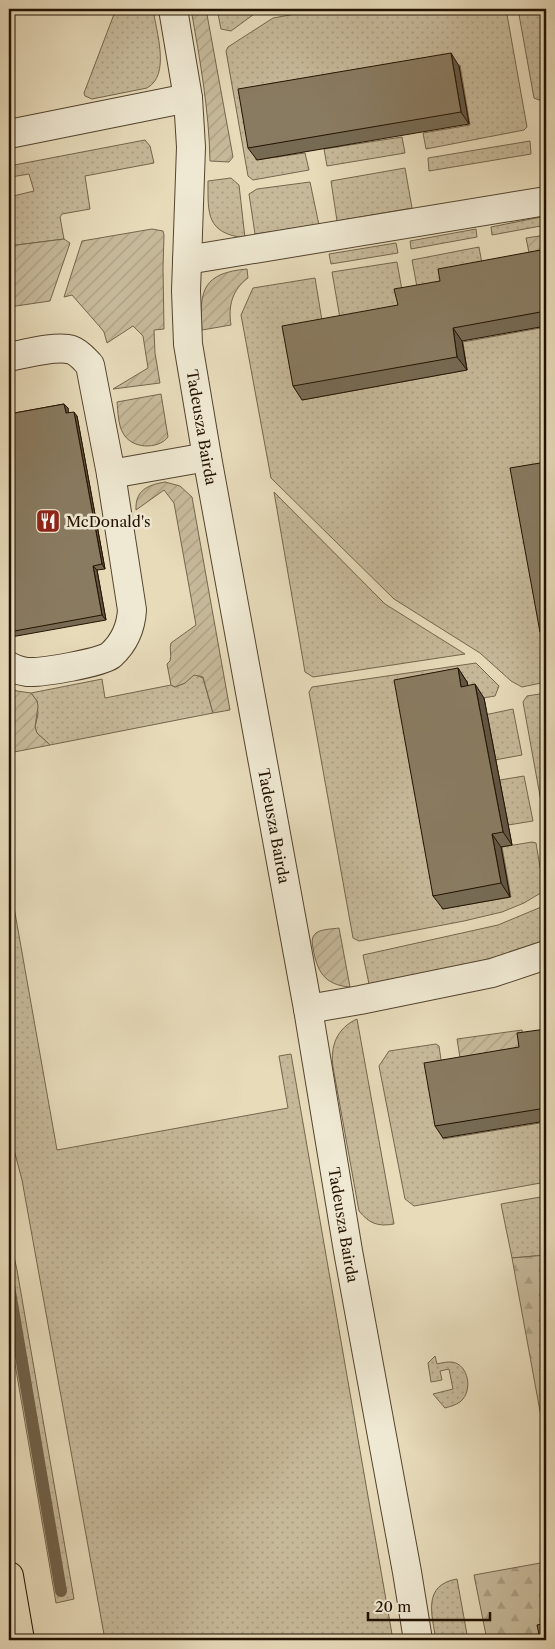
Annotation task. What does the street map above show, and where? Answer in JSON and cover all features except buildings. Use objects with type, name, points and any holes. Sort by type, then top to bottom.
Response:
[{"type":"main road","points":[[9,1576],[20,1640]]},
{"type":"street","name":"Tadeusza Bairda","points":[[173,9],[188,98],[191,147],[186,291],[188,344],[308,1009],[348,1252],[418,1640]]},
{"type":"street","points":[[9,134],[188,98]]},
{"type":"street","points":[[187,260],[546,201]]},
{"type":"street","points":[[9,357],[56,350],[70,350],[82,356],[90,365],[111,474],[132,610],[131,622],[117,648],[110,655],[96,662],[35,672],[9,666]]},
{"type":"street","points":[[111,474],[207,457]]},
{"type":"street","points":[[308,1009],[492,973],[546,955]]},
{"type":"green space","points":[[116,9],[153,9],[160,52],[158,73],[154,82],[147,88],[92,99],[85,96],[84,93]]},
{"type":"green space","points":[[191,9],[206,9],[233,157],[229,162],[210,161],[206,104]]},
{"type":"green space","points":[[217,9],[261,9],[231,31],[221,29]]},
{"type":"green space","points":[[323,9],[506,9],[527,127],[524,130],[426,149],[423,133],[470,125],[460,65],[246,101],[256,160],[305,153],[309,170],[253,180],[248,176],[226,51],[228,47],[273,18]]},
{"type":"green space","points":[[518,9],[546,9],[546,86],[544,87],[546,99],[539,100],[534,98]]},
{"type":"green space","points":[[402,137],[405,153],[327,166],[324,149]]},
{"type":"green space","points":[[145,140],[150,146],[154,163],[85,176],[90,209],[62,214],[60,217],[64,239],[9,246],[9,197],[34,191],[29,174],[11,177],[9,166]]},
{"type":"green space","points":[[530,141],[531,154],[429,171],[428,158]]},
{"type":"green space","points":[[405,168],[412,208],[337,221],[331,181]]},
{"type":"green space","points":[[231,178],[239,185],[245,238],[223,232],[216,226],[209,212],[208,181]]},
{"type":"green space","points":[[310,182],[319,225],[255,234],[249,194],[257,189]]},
{"type":"green space","points":[[546,216],[546,225],[492,235],[491,227]]},
{"type":"green space","points":[[152,229],[163,231],[164,235],[164,329],[154,330],[155,353],[160,383],[113,389],[148,368],[143,336],[133,326],[107,343],[104,332],[72,295],[64,297],[82,241]]},
{"type":"green space","points":[[476,229],[477,237],[411,249],[410,241]]},
{"type":"green space","points":[[546,235],[546,264],[532,267],[526,238]]},
{"type":"green space","points":[[64,239],[70,243],[50,301],[9,307],[9,246]]},
{"type":"green space","points":[[396,243],[398,253],[331,264],[329,254]]},
{"type":"green space","points":[[479,247],[484,275],[417,287],[412,260]]},
{"type":"green space","points":[[397,262],[407,318],[342,330],[332,272]]},
{"type":"green space","points":[[247,269],[248,278],[238,288],[232,299],[230,311],[231,325],[202,330],[203,294],[207,286],[221,275]]},
{"type":"green space","points":[[315,278],[324,333],[291,339],[302,400],[467,370],[463,342],[546,327],[546,682],[522,687],[511,681],[480,653],[394,599],[271,478],[241,315],[253,288]]},
{"type":"green space","points":[[161,394],[168,437],[164,441],[151,446],[138,445],[132,442],[121,430],[117,402]]},
{"type":"green space","points":[[165,482],[180,486],[192,497],[230,710],[213,713],[203,677],[194,675],[185,683],[175,687],[171,685],[167,664],[171,659],[171,643],[196,625],[174,503],[164,490],[136,510],[136,503],[140,493],[148,487]]},
{"type":"green space","points":[[274,492],[385,604],[465,654],[313,677],[305,672]]},
{"type":"green space","points":[[476,663],[499,686],[495,696],[471,700],[467,681],[403,693],[442,909],[511,897],[502,847],[536,843],[544,891],[524,903],[502,912],[359,941],[353,938],[309,692],[312,687]]},
{"type":"green space","points":[[194,674],[203,678],[213,713],[50,745],[37,733],[35,727],[38,714],[37,701],[31,693],[102,679],[105,698],[171,685],[175,687],[185,683]]},
{"type":"green space","points":[[9,688],[31,693],[37,701],[35,727],[37,733],[50,745],[9,753]]},
{"type":"green space","points":[[546,693],[546,817],[544,818],[523,702],[527,696]]},
{"type":"green space","points":[[513,709],[522,755],[484,762],[475,717]]},
{"type":"green space","points":[[524,776],[533,821],[496,827],[488,782]]},
{"type":"green space","points":[[9,879],[57,1150],[288,1108],[279,1056],[291,1054],[393,1640],[105,1640],[22,1180],[9,1131]]},
{"type":"green space","points":[[546,905],[546,941],[481,961],[369,984],[363,955],[498,925]]},
{"type":"green space","points":[[339,928],[350,987],[334,983],[323,975],[317,964],[312,942],[316,933]]},
{"type":"green space","points":[[357,1019],[394,1224],[383,1225],[374,1223],[366,1219],[359,1211],[333,1067],[332,1059],[336,1038],[344,1027]]},
{"type":"green space","points":[[522,1030],[527,1059],[462,1070],[457,1039]]},
{"type":"green space","points":[[436,1044],[439,1046],[443,1073],[432,1075],[443,1139],[546,1122],[546,1182],[414,1206],[405,1199],[379,1066],[389,1051]]},
{"type":"green space","points":[[546,1196],[546,1255],[512,1258],[501,1204]]},
{"type":"green space","points":[[9,1234],[17,1270],[74,1599],[56,1603],[9,1329]]},
{"type":"green space","points":[[546,1255],[546,1444],[512,1258]]},
{"type":"green space","points":[[435,1356],[437,1364],[449,1362],[460,1366],[464,1370],[468,1382],[468,1388],[463,1399],[457,1404],[445,1408],[433,1394],[453,1389],[449,1369],[440,1371],[442,1380],[431,1382],[428,1363]]},
{"type":"green space","points":[[546,1562],[546,1637],[521,1640],[487,1640],[474,1575]]},
{"type":"green space","points":[[457,1579],[468,1640],[436,1640],[432,1611],[434,1594],[446,1582]]},
{"type":"waterway","points":[[9,1286],[61,1591]]},
{"type":"place","name":"McDonald's","points":[[48,521]]}]
